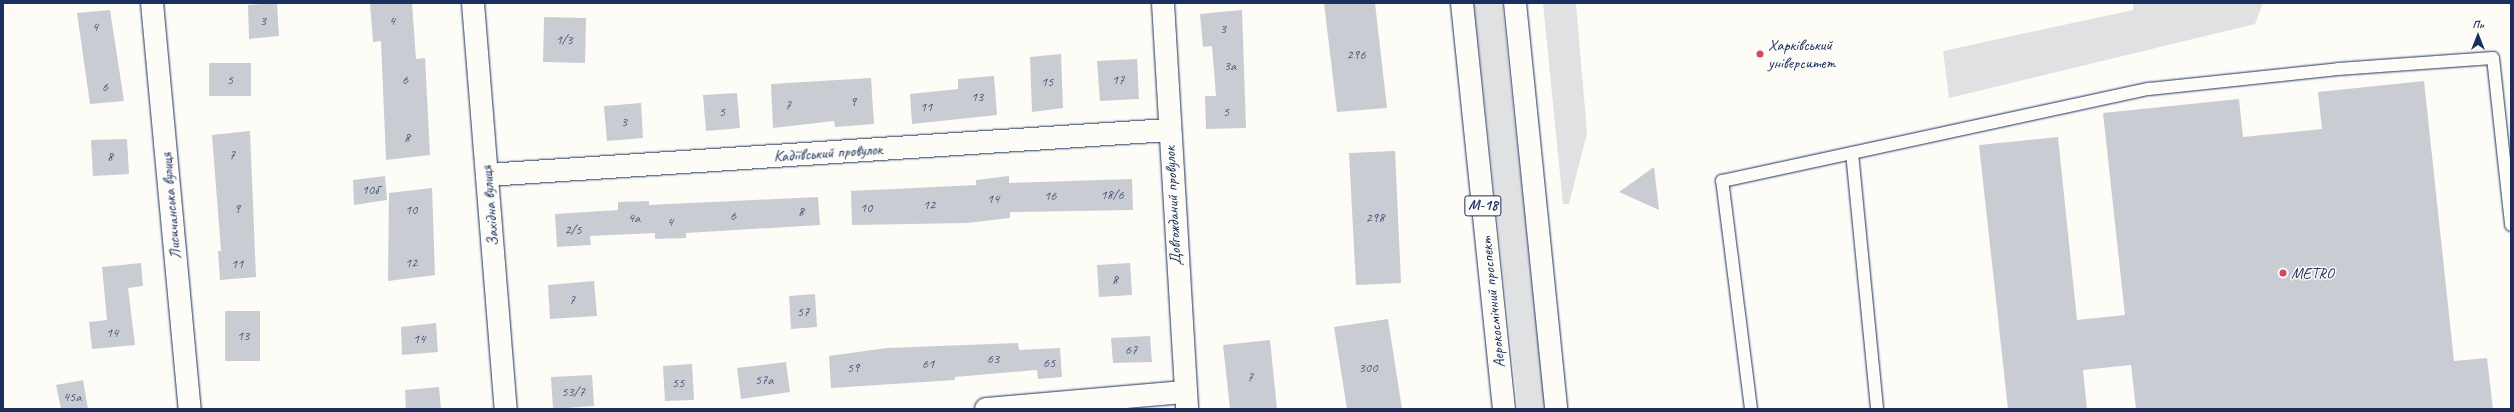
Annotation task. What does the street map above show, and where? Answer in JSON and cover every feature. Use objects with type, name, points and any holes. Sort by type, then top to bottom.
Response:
[{"type":"street","name":"Лисичанська вулиця","points":[[152,3],[190,409]]},
{"type":"street","name":"Західна вулиця","points":[[474,3],[506,409]]},
{"type":"street","name":"Довгожданий провулок","points":[[1163,3],[1168,130],[1186,401]]},
{"type":"street","name":"Аерокосмічний проспект","points":[[1462,3],[1504,409]]},
{"type":"street","points":[[1515,3],[1556,409]]},
{"type":"street","name":"Кадіївський провулок","points":[[487,175],[1168,130]]},
{"type":"street","points":[[986,409],[1186,401]]},
{"type":"lane","points":[[1752,409],[1722,181],[2150,89],[2316,71],[2493,58],[2511,225]]},
{"type":"lane","points":[[1852,153],[1877,409]]},
{"type":"shaded area","points":[[1474,3],[1502,3],[1545,409],[1518,409]]},
{"type":"shaded area","points":[[1543,3],[1576,3],[1587,133],[1569,204],[1563,204]]},
{"type":"shaded area","points":[[2133,3],[2263,3],[2255,24],[1949,98],[1943,51],[2133,10]]},
{"type":"building","points":[[277,3],[279,36],[249,39],[248,5]]},
{"type":"building","points":[[370,3],[412,3],[416,59],[425,58],[430,155],[386,160],[381,41],[373,42]]},
{"type":"building","points":[[1324,3],[1375,3],[1387,108],[1337,112]]},
{"type":"building","points":[[110,10],[124,101],[90,104],[77,13]]},
{"type":"building","points":[[1242,10],[1246,128],[1206,129],[1205,96],[1216,96],[1212,46],[1203,47],[1200,14]]},
{"type":"building","points":[[544,17],[586,18],[585,63],[543,62]]},
{"type":"building","points":[[1061,54],[1063,108],[1032,112],[1030,57]]},
{"type":"building","points":[[1137,59],[1139,99],[1100,101],[1097,61]]},
{"type":"building","points":[[209,63],[251,63],[251,96],[209,96]]},
{"type":"building","points":[[994,76],[997,115],[912,124],[910,94],[958,89],[958,79]]},
{"type":"building","points":[[871,78],[874,124],[835,127],[834,121],[773,128],[771,84]]},
{"type":"building","name":"METRO","points":[[2424,81],[2454,361],[2487,358],[2493,409],[2136,409],[2131,365],[2083,370],[2087,409],[2008,409],[1979,145],[2058,137],[2077,320],[2125,315],[2103,113],[2239,99],[2243,137],[2322,129],[2318,92]]},
{"type":"building","points":[[737,93],[740,128],[706,131],[703,95]]},
{"type":"building","points":[[641,103],[643,138],[607,141],[604,106]]},
{"type":"building","points":[[250,131],[256,277],[220,280],[218,251],[221,251],[212,135]]},
{"type":"building","points":[[127,139],[129,174],[93,176],[91,140]]},
{"type":"building","points":[[1395,151],[1401,283],[1356,285],[1349,153]]},
{"type":"building","points":[[1654,167],[1659,210],[1619,192]]},
{"type":"building","points":[[385,176],[387,200],[354,205],[353,180]]},
{"type":"building","points":[[1009,176],[1009,183],[1132,179],[1133,210],[1010,212],[1010,218],[967,223],[852,225],[851,191],[976,185],[976,180]]},
{"type":"building","points":[[432,188],[435,275],[388,281],[389,193]]},
{"type":"building","points":[[818,197],[820,225],[686,233],[686,238],[655,239],[655,233],[590,236],[591,245],[557,247],[555,214],[618,210],[618,202],[649,201],[649,205]]},
{"type":"building","points":[[141,263],[143,286],[128,288],[135,345],[92,349],[89,322],[107,320],[102,267]]},
{"type":"building","points":[[1130,263],[1132,295],[1099,297],[1097,265]]},
{"type":"building","points":[[594,281],[597,316],[550,319],[548,285]]},
{"type":"building","points":[[815,294],[817,327],[791,329],[789,296]]},
{"type":"building","points":[[225,311],[260,311],[260,361],[225,361]]},
{"type":"building","points":[[1388,319],[1402,409],[1347,409],[1334,327]]},
{"type":"building","points":[[436,323],[438,352],[402,355],[401,327]]},
{"type":"building","points":[[1150,336],[1152,362],[1113,363],[1111,338]]},
{"type":"building","points":[[1270,340],[1277,409],[1230,409],[1223,345]]},
{"type":"building","points":[[1018,343],[1019,350],[1060,348],[1062,377],[1038,379],[1037,370],[955,377],[955,380],[831,388],[829,356],[887,348]]},
{"type":"building","points":[[786,362],[790,392],[741,399],[737,368]]},
{"type":"building","points":[[692,364],[694,400],[665,401],[663,366]]},
{"type":"building","points":[[592,375],[594,406],[553,409],[551,377]]},
{"type":"building","points":[[83,380],[88,409],[61,409],[56,385]]},
{"type":"building","points":[[439,387],[441,409],[406,409],[405,390]]},
{"type":"place","name":"Харківський університет","points":[[1760,54]]},
{"type":"place","name":"METRO","points":[[2283,273]]}]
